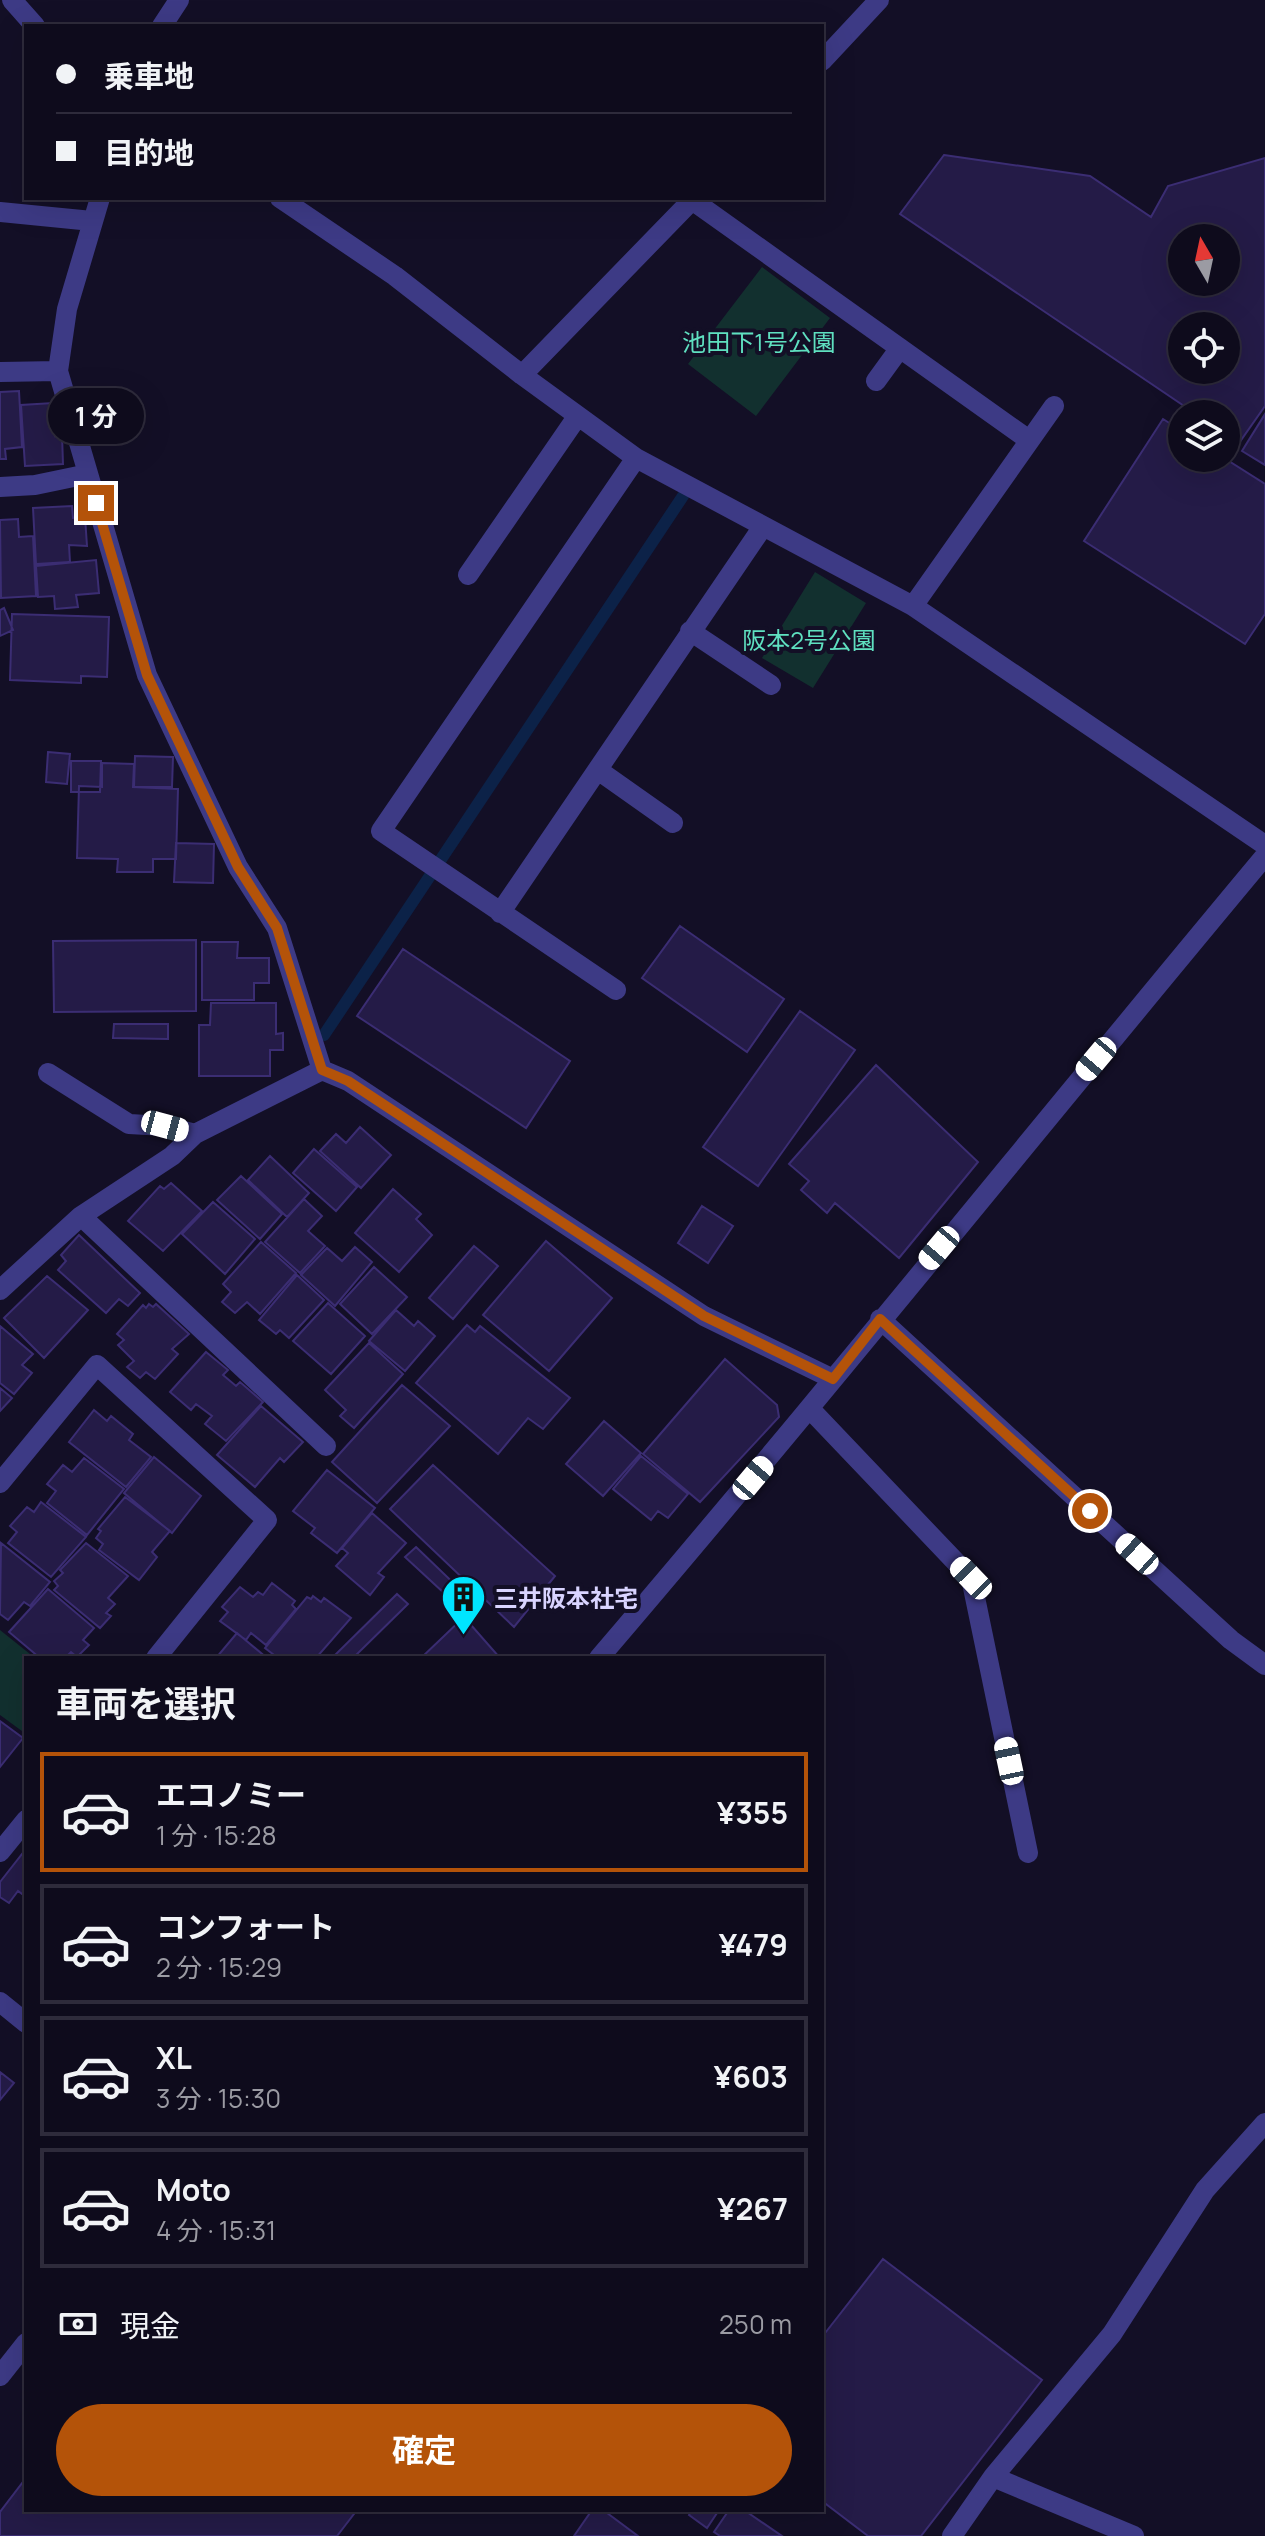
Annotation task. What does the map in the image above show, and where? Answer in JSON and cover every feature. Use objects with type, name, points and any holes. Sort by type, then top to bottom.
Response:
[{"type":"street","points":[[12,0],[33,24]]},
{"type":"street","points":[[163,24],[179,0]]},
{"type":"street","points":[[824,59],[879,0]]},
{"type":"street","points":[[99,200],[67,309],[58,371],[147,675],[238,867],[277,928],[322,1070],[348,1081],[704,1316],[833,1379]]},
{"type":"street","points":[[283,200],[395,276],[577,417],[636,458],[913,606],[1265,845]]},
{"type":"street","points":[[522,375],[692,200]]},
{"type":"street","points":[[694,200],[1029,440]]},
{"type":"street","points":[[0,212],[92,221]]},
{"type":"street","points":[[876,381],[900,348]]},
{"type":"street","points":[[0,372],[58,371]]},
{"type":"street","points":[[913,606],[1054,406]]},
{"type":"street","points":[[468,575],[577,417]]},
{"type":"street","points":[[616,990],[381,831],[636,458]]},
{"type":"street","points":[[0,487],[35,485],[88,474]]},
{"type":"street","points":[[500,913],[762,528]]},
{"type":"street","points":[[690,631],[771,685]]},
{"type":"street","points":[[598,770],[673,823]]},
{"type":"street","points":[[601,1656],[811,1410],[880,1319],[1265,856]]},
{"type":"street","points":[[0,1290],[81,1216],[172,1156],[195,1134],[322,1070]]},
{"type":"street","points":[[48,1073],[129,1124],[165,1126],[195,1134]]},
{"type":"street","points":[[81,1216],[326,1446]]},
{"type":"street","points":[[880,1319],[1231,1640],[1265,1665]]},
{"type":"street","points":[[0,1483],[97,1365],[267,1520],[158,1656]]},
{"type":"street","points":[[811,1410],[971,1578],[1028,1853]]},
{"type":"street","points":[[0,1852],[24,1822]]},
{"type":"street","points":[[0,2002],[24,2021]]},
{"type":"street","points":[[952,2536],[993,2477],[1112,2334],[1205,2190],[1265,2123]]},
{"type":"street","points":[[0,2376],[24,2346]]},
{"type":"street","points":[[993,2477],[1134,2536]]},
{"type":"green space","name":"池田下1号公園","points":[[762,267],[830,318],[756,416],[688,364]]},
{"type":"green space","name":"阪本2号公園","points":[[815,572],[866,603],[813,688],[762,658]]},
{"type":"green space","points":[[0,1630],[32,1656],[24,1656],[24,1733],[0,1715]]},
{"type":"building","points":[[944,155],[1090,176],[1151,217],[1168,186],[1265,158],[1265,406],[1240,442],[1240,400],[1175,400],[900,214]]},
{"type":"building","points":[[19,391],[22,447],[5,449],[6,459],[0,459],[0,392]]},
{"type":"building","points":[[53,403],[55,436],[62,435],[63,464],[25,466],[21,405]]},
{"type":"building","points":[[1265,414],[1265,465],[1242,451]]},
{"type":"building","points":[[1163,419],[1168,422],[1168,472],[1240,472],[1240,468],[1265,484],[1265,614],[1245,644],[1084,541]]},
{"type":"building","points":[[72,506],[73,518],[85,517],[87,546],[69,545],[70,562],[36,564],[33,508]]},
{"type":"building","points":[[18,519],[19,537],[33,536],[36,596],[1,598],[0,520]]},
{"type":"building","points":[[96,560],[99,593],[76,595],[78,607],[55,609],[54,596],[38,597],[36,566]]},
{"type":"building","points":[[4,608],[13,630],[0,636],[0,610]]},
{"type":"building","points":[[12,614],[109,617],[107,677],[81,676],[81,683],[10,680]]},
{"type":"building","points":[[48,752],[70,754],[67,784],[46,782]]},
{"type":"building","points":[[135,756],[173,757],[172,787],[134,787]]},
{"type":"building","points":[[71,761],[101,761],[100,792],[71,792]]},
{"type":"building","points":[[102,763],[134,764],[133,787],[178,789],[176,859],[153,859],[153,872],[117,872],[118,859],[77,858],[79,786],[102,787]]},
{"type":"building","points":[[176,843],[214,844],[213,883],[174,882]]},
{"type":"building","points":[[680,926],[784,999],[747,1052],[642,978]]},
{"type":"building","points":[[196,940],[196,1011],[54,1012],[53,941]]},
{"type":"building","points":[[202,942],[238,942],[237,958],[269,958],[269,983],[254,983],[254,1000],[202,1000]]},
{"type":"building","points":[[403,949],[570,1061],[526,1128],[357,1016]]},
{"type":"building","points":[[211,1003],[276,1003],[276,1034],[283,1033],[283,1050],[270,1050],[270,1076],[199,1076],[199,1025],[210,1025]]},
{"type":"building","points":[[800,1011],[855,1050],[758,1186],[703,1147]]},
{"type":"building","points":[[114,1024],[168,1024],[168,1039],[113,1038]]},
{"type":"building","points":[[876,1065],[978,1162],[899,1258],[835,1203],[827,1213],[801,1190],[809,1181],[789,1164]]},
{"type":"building","points":[[360,1127],[391,1155],[361,1188],[320,1151],[336,1134],[346,1143]]},
{"type":"building","points":[[314,1149],[357,1187],[336,1211],[293,1173]]},
{"type":"building","points":[[270,1156],[309,1193],[287,1217],[248,1180]]},
{"type":"building","points":[[241,1176],[282,1214],[260,1239],[217,1200]]},
{"type":"building","points":[[171,1183],[202,1211],[163,1251],[128,1221],[160,1186],[164,1189]]},
{"type":"building","points":[[393,1189],[421,1214],[416,1219],[432,1235],[399,1272],[355,1233]]},
{"type":"building","points":[[304,1199],[322,1216],[308,1231],[325,1246],[300,1273],[265,1242]]},
{"type":"building","points":[[213,1202],[255,1239],[225,1274],[182,1234]]},
{"type":"building","points":[[702,1206],[733,1226],[708,1263],[678,1243]]},
{"type":"building","points":[[79,1235],[140,1293],[128,1306],[119,1299],[106,1313],[58,1270],[66,1261],[61,1255]]},
{"type":"building","points":[[546,1241],[612,1298],[549,1371],[483,1315]]},
{"type":"building","points":[[261,1242],[296,1273],[260,1314],[247,1302],[235,1313],[222,1302],[231,1292],[223,1284]]},
{"type":"building","points":[[474,1246],[498,1266],[453,1319],[429,1298]]},
{"type":"building","points":[[355,1247],[372,1262],[335,1306],[301,1275],[327,1248],[342,1261]]},
{"type":"building","points":[[374,1267],[407,1297],[372,1334],[340,1304]]},
{"type":"building","points":[[297,1275],[324,1300],[289,1338],[280,1330],[276,1334],[259,1320]]},
{"type":"building","points":[[47,1276],[88,1310],[44,1358],[4,1318]]},
{"type":"building","points":[[328,1303],[365,1336],[331,1374],[293,1341]]},
{"type":"building","points":[[149,1304],[153,1307],[156,1304],[189,1334],[172,1349],[178,1354],[155,1379],[146,1372],[140,1378],[127,1367],[134,1361],[118,1345],[124,1340],[117,1334],[143,1305],[146,1308]]},
{"type":"building","points":[[396,1310],[414,1326],[418,1321],[435,1336],[405,1371],[369,1341]]},
{"type":"building","points":[[467,1325],[475,1332],[480,1326],[570,1398],[543,1429],[528,1418],[498,1454],[416,1383]]},
{"type":"building","points":[[0,1326],[33,1354],[22,1365],[32,1373],[14,1394],[0,1383]]},
{"type":"building","points":[[369,1343],[403,1374],[354,1428],[340,1416],[346,1410],[325,1390]]},
{"type":"building","points":[[206,1352],[228,1370],[223,1375],[236,1386],[240,1382],[263,1402],[226,1441],[205,1424],[212,1416],[196,1404],[191,1410],[170,1392]]},
{"type":"building","points":[[725,1359],[777,1405],[779,1417],[700,1502],[643,1454]]},
{"type":"building","points":[[402,1385],[450,1426],[377,1503],[332,1462]]},
{"type":"building","points":[[0,1388],[12,1398],[0,1411]]},
{"type":"building","points":[[261,1406],[303,1442],[284,1462],[280,1458],[255,1487],[217,1455]]},
{"type":"building","points":[[94,1410],[107,1421],[111,1416],[133,1434],[129,1440],[151,1457],[126,1487],[69,1442]]},
{"type":"building","points":[[604,1421],[641,1453],[603,1496],[566,1464]]},
{"type":"building","points":[[641,1456],[688,1494],[668,1518],[658,1511],[651,1520],[613,1489]]},
{"type":"building","points":[[154,1457],[201,1496],[172,1533],[124,1493]]},
{"type":"building","points":[[84,1458],[124,1489],[87,1535],[47,1503],[56,1491],[47,1484],[63,1465],[72,1472]]},
{"type":"building","points":[[433,1465],[555,1576],[514,1627],[390,1509]]},
{"type":"building","points":[[327,1470],[375,1508],[337,1553],[311,1533],[315,1528],[293,1511]]},
{"type":"building","points":[[125,1497],[170,1531],[152,1552],[157,1557],[139,1580],[99,1550],[103,1544],[96,1538],[101,1531],[98,1529]]},
{"type":"building","points":[[41,1502],[86,1537],[51,1577],[8,1543],[17,1532],[10,1526],[27,1507],[34,1512]]},
{"type":"building","points":[[372,1513],[406,1543],[378,1573],[384,1577],[370,1595],[336,1566],[348,1553],[342,1548]]},
{"type":"building","points":[[1,1543],[50,1582],[30,1606],[24,1602],[8,1620],[0,1614]]},
{"type":"building","points":[[86,1543],[128,1576],[108,1598],[115,1604],[106,1613],[111,1616],[100,1628],[54,1590],[58,1586],[54,1581],[63,1573],[60,1570]]},
{"type":"building","points":[[416,1547],[466,1595],[457,1605],[405,1557]]},
{"type":"building","points":[[272,1583],[295,1601],[292,1605],[296,1609],[266,1645],[251,1633],[246,1640],[220,1621],[228,1612],[222,1607],[240,1587],[253,1597],[258,1592],[263,1595]]},
{"type":"building","points":[[48,1589],[94,1628],[83,1640],[89,1645],[78,1656],[71,1652],[67,1656],[38,1656],[9,1632]]},
{"type":"building","points":[[397,1594],[408,1604],[355,1656],[334,1656]]},
{"type":"building","points":[[313,1596],[321,1602],[324,1598],[351,1618],[318,1656],[275,1656],[265,1648],[307,1597],[311,1599]]},
{"type":"building","name":"三井阪本社宅","points":[[464,1617],[498,1656],[423,1656]]},
{"type":"building","points":[[237,1633],[265,1656],[218,1656]]},
{"type":"building","points":[[0,1721],[23,1738],[0,1767]]},
{"type":"building","points":[[24,1852],[24,1896],[18,1891],[9,1903],[0,1897],[0,1882]]},
{"type":"building","points":[[0,2072],[14,2083],[0,2100]]},
{"type":"building","points":[[883,2259],[1042,2380],[921,2536],[868,2536],[824,2503],[824,2334]]},
{"type":"building","points":[[24,2481],[24,2512],[355,2512],[337,2536],[0,2536],[0,2512]]},
{"type":"building","points":[[591,2512],[606,2512],[638,2536],[574,2536]]},
{"type":"building","points":[[691,2512],[718,2512],[707,2528],[689,2515]]},
{"type":"building","points":[[728,2512],[747,2512],[782,2536],[720,2536],[714,2532]]},
{"type":"waterway","points":[[324,1035],[683,496]]},
{"type":"place","name":"三井阪本社宅","points":[[463,1636]]},
{"type":"route","points":[[96,503],[147,675],[238,867],[277,928],[322,1070],[348,1081],[704,1316],[833,1379],[880,1319],[1090,1511]]}]
